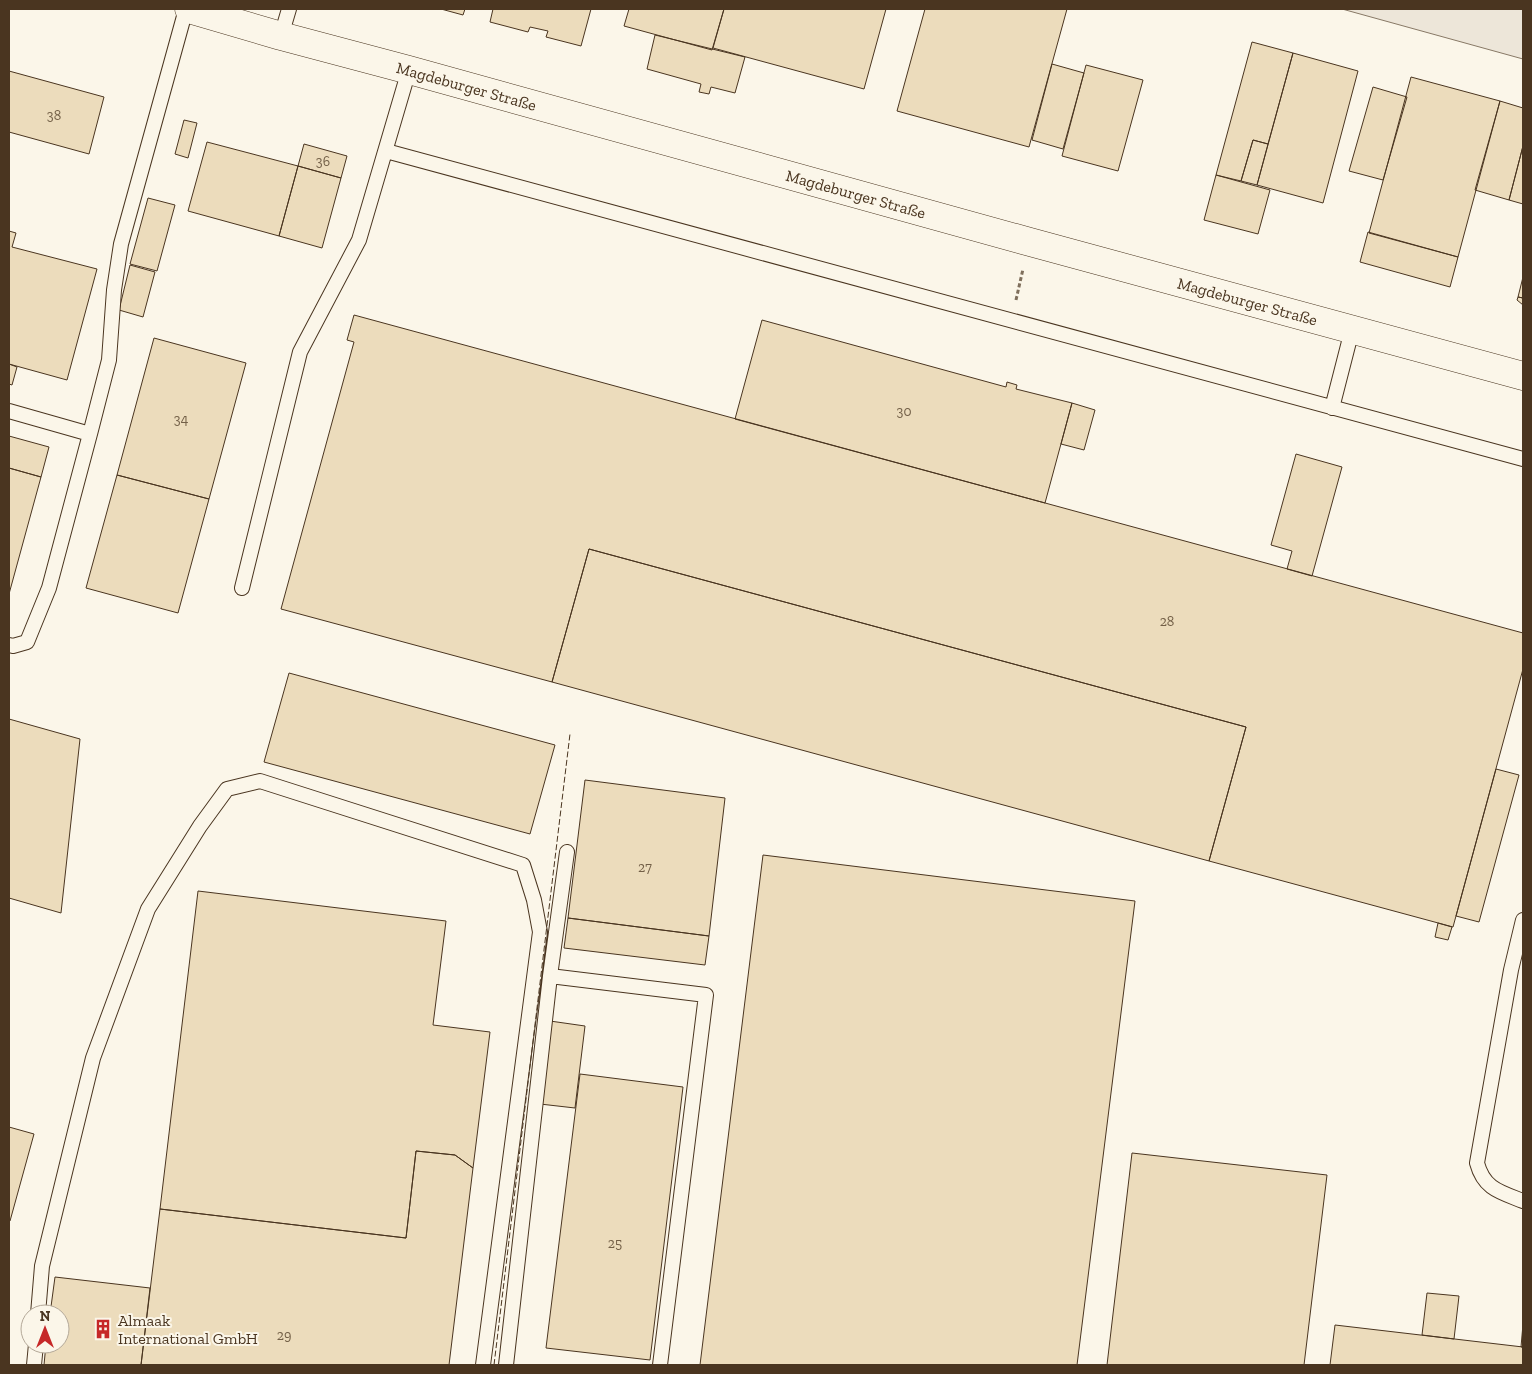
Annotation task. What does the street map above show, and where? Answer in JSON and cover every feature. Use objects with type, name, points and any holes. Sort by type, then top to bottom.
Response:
[{"type":"street","name":"Magdeburger Straße","points":[[188,9],[227,14],[281,36],[1523,376]]},
{"type":"lane","points":[[9,645],[13,646],[26,642],[48,588],[110,360],[114,290],[121,244],[188,9]]},
{"type":"lane","points":[[281,36],[288,9]]},
{"type":"lane","points":[[242,588],[300,352],[359,240],[410,70]]},
{"type":"lane","points":[[386,151],[1523,459]]},
{"type":"lane","points":[[1332,408],[1352,330]]},
{"type":"lane","points":[[9,411],[90,434]]},
{"type":"lane","points":[[39,1304],[42,1266],[92,1058],[148,909],[200,826],[227,789],[260,781],[523,865],[534,900],[540,932],[483,1365]]},
{"type":"lane","points":[[506,1365],[550,976],[567,852]]},
{"type":"lane","points":[[1523,920],[1511,970],[1477,1163],[1480,1175],[1494,1190],[1523,1201]]},
{"type":"lane","points":[[550,976],[706,995],[660,1365]]},
{"type":"path","points":[[1011,320],[1030,242]]},
{"type":"shaded area","points":[[1342,9],[1523,9],[1523,59]]},
{"type":"building","points":[[441,9],[465,9],[463,15]]},
{"type":"building","points":[[493,9],[591,9],[581,46],[546,37],[548,31],[530,27],[528,32],[490,22]]},
{"type":"building","points":[[629,9],[724,9],[712,50],[624,26]]},
{"type":"building","points":[[724,9],[886,9],[864,89],[713,48]]},
{"type":"building","points":[[925,9],[1067,9],[1029,147],[897,111]]},
{"type":"building","points":[[655,35],[745,57],[735,93],[711,87],[709,94],[699,92],[701,84],[647,69]]},
{"type":"building","points":[[1252,42],[1293,53],[1268,144],[1253,140],[1241,181],[1216,175]]},
{"type":"building","points":[[1293,53],[1358,71],[1323,203],[1257,185]]},
{"type":"building","points":[[1052,64],[1084,73],[1063,149],[1032,140]]},
{"type":"building","points":[[1086,65],[1143,80],[1118,171],[1062,156]]},
{"type":"building","points":[[9,71],[104,97],[89,154],[9,132]]},
{"type":"building","points":[[1411,77],[1500,101],[1458,257],[1369,233]]},
{"type":"building","points":[[1373,87],[1407,97],[1383,180],[1349,171]]},
{"type":"building","points":[[1500,101],[1523,108],[1523,146],[1509,200],[1475,190]]},
{"type":"building","points":[[184,120],[197,123],[188,158],[175,154]]},
{"type":"building","points":[[1253,140],[1268,144],[1257,185],[1241,181]]},
{"type":"building","points":[[207,142],[298,166],[279,236],[188,211]]},
{"type":"building","points":[[304,144],[347,156],[341,178],[298,166]]},
{"type":"building","points":[[1523,146],[1523,204],[1509,200]]},
{"type":"building","points":[[298,166],[341,178],[322,248],[279,236]]},
{"type":"building","points":[[1216,175],[1270,190],[1258,234],[1204,220]]},
{"type":"building","points":[[148,198],[175,205],[157,271],[130,264]]},
{"type":"building","points":[[9,231],[16,233],[12,247],[97,269],[67,380],[9,364]]},
{"type":"building","points":[[1368,232],[1458,257],[1450,287],[1360,262]]},
{"type":"building","points":[[130,265],[155,272],[143,317],[119,310]]},
{"type":"building","points":[[1523,277],[1523,298],[1518,297]]},
{"type":"building","points":[[1518,297],[1523,298],[1523,305],[1517,300]]},
{"type":"building","points":[[354,315],[1523,633],[1523,669],[1453,927],[1209,861],[1246,727],[589,549],[552,682],[281,609],[354,342],[347,340]]},
{"type":"building","points":[[762,320],[1006,387],[1007,382],[1017,385],[1016,389],[1072,403],[1045,503],[735,419]]},
{"type":"building","points":[[154,338],[246,363],[209,499],[117,475]]},
{"type":"building","points":[[9,364],[17,367],[12,385],[9,384]]},
{"type":"building","points":[[1072,403],[1095,410],[1084,450],[1061,444]]},
{"type":"building","points":[[9,436],[49,447],[41,477],[9,468]]},
{"type":"building","points":[[1296,454],[1342,467],[1312,576],[1287,569],[1292,551],[1271,545]]},
{"type":"building","points":[[9,468],[41,477],[9,594]]},
{"type":"building","points":[[117,475],[209,499],[178,613],[86,588]]},
{"type":"building","points":[[589,549],[1246,727],[1209,861],[552,682]]},
{"type":"building","points":[[289,673],[555,745],[530,834],[264,762]]},
{"type":"building","points":[[9,719],[80,739],[61,913],[9,898]]},
{"type":"building","points":[[1496,769],[1519,775],[1479,922],[1456,916]]},
{"type":"building","points":[[585,780],[725,798],[709,936],[568,918]]},
{"type":"building","points":[[763,855],[1135,901],[1077,1365],[700,1365]]},
{"type":"building","points":[[198,891],[446,921],[433,1025],[490,1032],[473,1168],[455,1155],[416,1151],[406,1238],[160,1209]]},
{"type":"building","points":[[568,918],[709,936],[705,965],[564,948]]},
{"type":"building","points":[[1438,923],[1452,927],[1448,940],[1435,937]]},
{"type":"building","points":[[550,1021],[585,1026],[575,1108],[540,1104]]},
{"type":"building","points":[[580,1074],[683,1087],[650,1360],[546,1348]]},
{"type":"building","points":[[9,1127],[34,1134],[10,1221],[9,1221]]},
{"type":"building","points":[[416,1151],[455,1155],[473,1168],[449,1365],[141,1365],[160,1209],[406,1238]]},
{"type":"building","points":[[1132,1153],[1327,1175],[1304,1365],[1107,1365]]},
{"type":"building","name":"Almaak International GmbH","points":[[55,1277],[150,1288],[141,1365],[44,1365],[45,1354],[70,1354],[70,1304],[51,1304]]},
{"type":"building","points":[[1427,1293],[1459,1296],[1454,1339],[1422,1335]]},
{"type":"building","points":[[1523,1324],[1523,1347],[1521,1347]]},
{"type":"building","points":[[1335,1325],[1523,1347],[1523,1365],[1330,1365]]},
{"type":"fence","points":[[494,1365],[570,734]]},
{"type":"place","name":"Almaak International GmbH","points":[[103,1329]]}]
